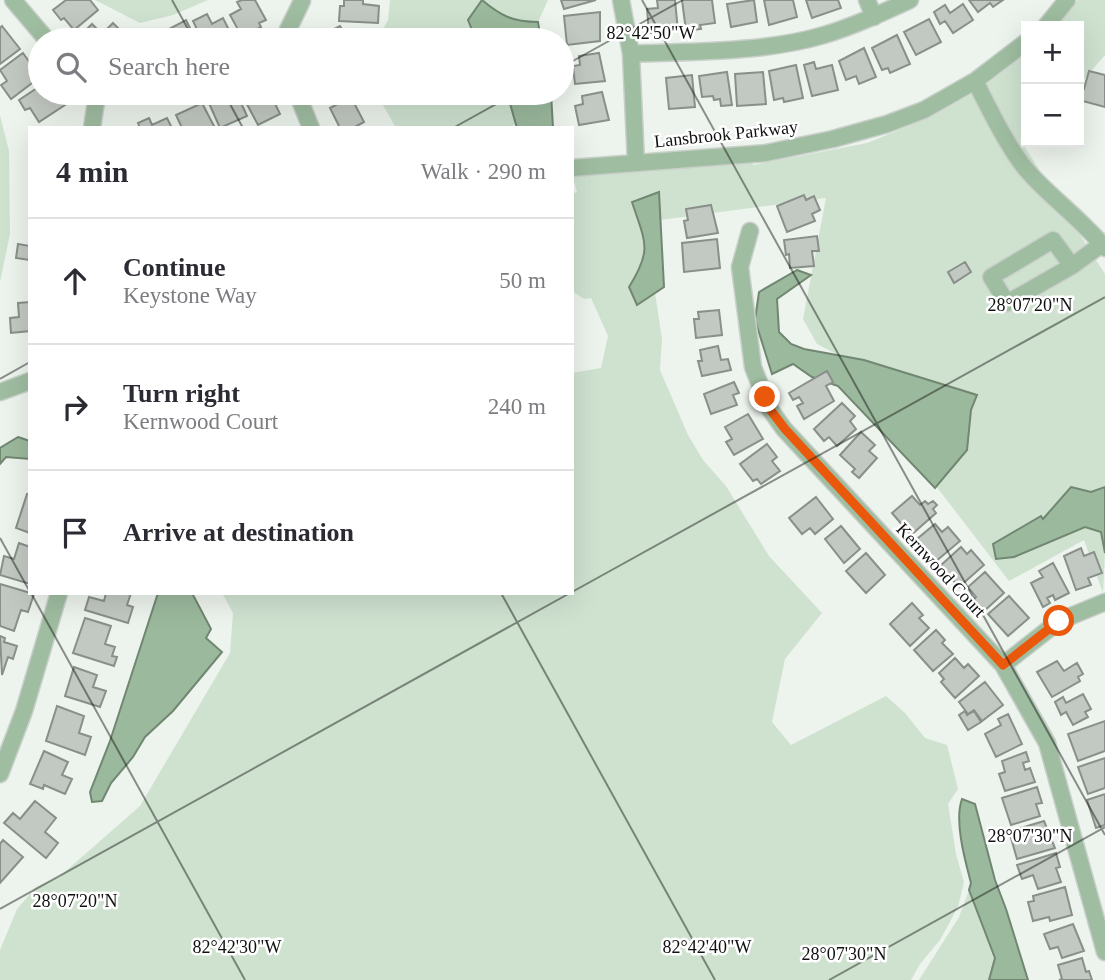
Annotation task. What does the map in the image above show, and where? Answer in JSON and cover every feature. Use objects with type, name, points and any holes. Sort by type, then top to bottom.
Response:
[{"type":"street","points":[[13,0],[37,28]]},
{"type":"street","points":[[621,0],[631,54],[636,163]]},
{"type":"street","points":[[867,0],[874,17]]},
{"type":"street","points":[[631,54],[762,47],[823,35],[874,17],[910,0]]},
{"type":"street","points":[[1049,21],[1067,0]]},
{"type":"street","points":[[289,28],[302,1]]},
{"type":"street","name":"Lansbrook Parkway","points":[[574,169],[766,153],[833,139],[924,110],[975,81],[1021,46]]},
{"type":"street","points":[[975,81],[1029,173],[1103,246],[1072,266],[1007,303],[991,277],[1053,240],[1072,266]]},
{"type":"street","points":[[92,126],[95,105]]},
{"type":"street","points":[[302,105],[311,126]]},
{"type":"street","name":"Kernwood Court","points":[[750,231],[740,267],[753,368],[769,408],[802,449],[1003,665],[1047,743],[1105,952]]},
{"type":"street","points":[[0,392],[28,382]]},
{"type":"street","points":[[0,774],[24,711],[58,595]]},
{"type":"street","points":[[1003,665],[1059,621],[1105,602]]},
{"type":"shaded area","points":[[95,0],[208,0],[173,15],[140,23]]},
{"type":"shaded area","points":[[390,0],[548,0],[538,22],[508,17],[482,1],[468,20],[471,28],[384,28],[388,20]]},
{"type":"shaded area","points":[[482,0],[508,17],[538,22],[539,28],[471,28],[468,20]]},
{"type":"shaded area","points":[[1078,0],[1105,0],[1105,55],[1084,79],[1084,21],[1060,21]]},
{"type":"shaded area","points":[[1021,58],[1021,147],[1025,147],[1048,184],[1033,170],[984,86]]},
{"type":"shaded area","points":[[975,92],[1070,219],[1105,274],[1105,487],[1091,492],[1071,487],[1043,520],[1041,517],[1014,557],[1085,527],[1101,532],[1105,553],[1103,593],[1084,540],[1009,581],[936,486],[966,450],[971,409],[977,395],[864,360],[840,356],[817,344],[803,319],[826,198],[660,220],[658,193],[632,202],[646,247],[637,305],[655,293],[662,339],[660,370],[688,435],[703,460],[726,486],[769,556],[822,613],[785,659],[772,722],[791,745],[886,696],[905,713],[925,738],[947,745],[958,789],[948,804],[956,854],[964,882],[958,907],[940,940],[920,964],[911,980],[0,980],[0,950],[17,909],[36,887],[59,877],[140,806],[230,653],[233,613],[223,595],[574,595],[574,373],[601,368],[608,336],[591,298],[584,299],[574,292],[574,193],[577,192],[574,174],[751,160],[753,165],[867,143],[929,118]]},
{"type":"shaded area","points":[[383,105],[510,105],[516,124],[512,126],[395,126]]},
{"type":"shaded area","points":[[510,105],[552,105],[553,126],[516,126]]},
{"type":"shaded area","points":[[0,115],[9,151],[10,234],[0,282]]},
{"type":"shaded area","points":[[659,192],[664,287],[637,305],[629,287],[641,263],[644,245],[632,202]]},
{"type":"shaded area","points":[[797,270],[811,275],[777,299],[779,332],[791,344],[804,349],[864,360],[977,395],[971,410],[967,450],[935,488],[838,386],[812,377],[793,364],[772,374],[755,320],[759,292]]},
{"type":"shaded area","points":[[18,437],[28,440],[28,459],[6,457],[0,464],[0,448]]},
{"type":"shaded area","points":[[1071,487],[1091,492],[1105,487],[1105,553],[1101,532],[1085,527],[1014,557],[996,559],[993,544],[1041,516],[1043,519]]},
{"type":"shaded area","points":[[157,595],[193,595],[211,629],[206,638],[222,652],[173,711],[145,737],[133,757],[111,783],[102,801],[92,802],[90,792],[110,741]]},
{"type":"shaded area","points":[[962,799],[975,804],[995,880],[1028,980],[989,980],[995,958],[969,890],[971,883],[963,852],[959,818]]},
{"type":"shaded area","points":[[969,890],[995,958],[989,980],[919,980],[959,917]]},
{"type":"building","points":[[66,0],[90,0],[98,10],[76,28],[72,28],[53,10]]},
{"type":"building","points":[[255,0],[266,20],[259,23],[261,27],[237,28],[230,15],[241,9],[237,2]]},
{"type":"building","points":[[344,0],[363,0],[363,4],[379,6],[378,23],[339,21],[340,6],[344,6]]},
{"type":"building","points":[[561,0],[596,0],[564,9]]},
{"type":"building","points":[[657,0],[675,0],[678,31],[649,33],[647,9],[658,8]]},
{"type":"building","points":[[682,0],[712,0],[715,23],[686,31]]},
{"type":"building","points":[[754,0],[757,22],[731,27],[727,4]]},
{"type":"building","points":[[764,0],[793,0],[797,17],[769,25]]},
{"type":"building","points":[[806,0],[838,0],[841,8],[812,18]]},
{"type":"building","points":[[969,0],[1003,0],[993,7],[990,3],[978,12]]},
{"type":"building","points":[[963,4],[973,20],[953,33],[945,21],[940,24],[934,12],[945,5],[950,13]]},
{"type":"building","points":[[600,12],[600,41],[574,44],[574,28],[565,28],[564,16]]},
{"type":"building","points":[[207,14],[212,24],[223,18],[228,28],[196,28],[193,21]]},
{"type":"building","points":[[929,19],[941,42],[916,55],[904,32]]},
{"type":"building","points":[[186,20],[190,28],[171,28]]},
{"type":"building","points":[[2,26],[20,49],[0,64],[0,28]]},
{"type":"building","points":[[897,35],[910,64],[890,73],[888,68],[882,70],[872,48]]},
{"type":"building","points":[[864,48],[876,77],[859,84],[856,76],[846,80],[839,61]]},
{"type":"building","points":[[23,53],[28,60],[28,86],[11,99],[1,85],[7,81],[0,70]]},
{"type":"building","points":[[599,53],[605,81],[575,84],[574,66],[580,65],[579,56]]},
{"type":"building","points":[[814,62],[816,69],[832,65],[838,90],[812,96],[804,65]]},
{"type":"building","points":[[796,65],[803,98],[784,102],[783,98],[774,100],[769,71]]},
{"type":"building","points":[[1089,71],[1105,75],[1105,107],[1084,101]]},
{"type":"building","points":[[727,72],[732,105],[721,106],[720,99],[714,100],[713,96],[702,97],[699,76]]},
{"type":"building","points":[[763,72],[766,104],[737,106],[735,74]]},
{"type":"building","points":[[692,75],[695,107],[669,109],[666,78]]},
{"type":"building","points":[[602,92],[609,120],[579,125],[575,106],[583,104],[582,96]]},
{"type":"building","points":[[28,94],[28,105],[65,105],[39,122],[30,108],[25,110],[19,100]]},
{"type":"building","points":[[203,105],[214,126],[181,126],[176,115]]},
{"type":"building","points":[[210,105],[242,105],[247,116],[219,126]]},
{"type":"building","points":[[247,105],[276,105],[280,114],[258,125]]},
{"type":"building","points":[[336,105],[355,105],[364,122],[357,126],[339,126],[330,108]]},
{"type":"building","points":[[149,118],[152,125],[167,118],[171,126],[139,126],[138,123]]},
{"type":"building","points":[[804,195],[806,200],[814,196],[820,210],[812,214],[815,221],[787,232],[777,206]]},
{"type":"building","points":[[711,205],[718,233],[687,238],[684,221],[688,220],[686,209]]},
{"type":"building","points":[[817,236],[819,251],[812,251],[814,266],[790,268],[784,240]]},
{"type":"building","points":[[717,239],[720,268],[684,272],[682,243]]},
{"type":"building","points":[[18,244],[28,246],[28,260],[16,258]]},
{"type":"building","points":[[965,262],[971,272],[954,283],[948,272]]},
{"type":"building","points":[[28,302],[28,331],[11,333],[10,318],[19,317],[18,303]]},
{"type":"building","points":[[719,310],[722,335],[696,338],[694,319],[699,319],[698,312]]},
{"type":"building","points":[[718,346],[721,360],[728,359],[731,370],[702,376],[698,361],[702,361],[700,350]]},
{"type":"building","points":[[827,371],[833,382],[826,386],[834,401],[804,419],[797,406],[803,403],[799,397],[793,400],[789,393]]},
{"type":"building","points":[[734,382],[739,393],[733,395],[737,405],[711,414],[704,394]]},
{"type":"building","points":[[842,403],[855,416],[850,421],[856,429],[837,446],[829,437],[824,441],[814,429]]},
{"type":"building","points":[[748,414],[763,439],[734,455],[726,442],[732,439],[725,427]]},
{"type":"building","points":[[861,432],[875,445],[869,451],[877,458],[859,478],[852,472],[855,469],[840,455]]},
{"type":"building","points":[[767,444],[777,457],[772,461],[780,471],[761,484],[757,479],[753,481],[740,464]]},
{"type":"building","points":[[27,494],[28,494],[28,532],[16,528]]},
{"type":"building","points":[[912,496],[920,505],[925,501],[928,504],[933,501],[937,505],[933,509],[936,513],[911,535],[892,513]]},
{"type":"building","points":[[816,497],[833,519],[815,534],[810,528],[802,534],[789,518]]},
{"type":"building","points":[[935,524],[942,532],[948,527],[960,541],[935,562],[917,539]]},
{"type":"building","points":[[841,526],[860,549],[844,563],[825,539]]},
{"type":"building","points":[[19,543],[28,546],[28,583],[0,575],[4,556],[14,559]]},
{"type":"building","points":[[961,547],[967,554],[971,550],[984,565],[959,587],[940,566]]},
{"type":"building","points":[[1081,548],[1084,556],[1094,552],[1102,573],[1088,578],[1091,585],[1076,590],[1064,556]]},
{"type":"building","points":[[866,553],[885,575],[866,593],[846,571]]},
{"type":"building","points":[[1053,563],[1069,593],[1055,600],[1053,595],[1047,598],[1050,603],[1043,607],[1031,583],[1043,577],[1039,571]]},
{"type":"building","points":[[985,572],[1004,593],[983,612],[972,600],[976,597],[968,587]]},
{"type":"building","points":[[0,584],[34,595],[28,612],[21,610],[14,631],[0,626]]},
{"type":"building","points":[[106,595],[130,595],[127,605],[133,607],[128,623],[85,610],[89,597],[104,601]]},
{"type":"building","points":[[1009,596],[1029,618],[1008,636],[988,614]]},
{"type":"building","points":[[912,603],[923,615],[919,618],[929,628],[910,646],[890,624]]},
{"type":"building","points":[[85,618],[111,626],[105,644],[115,647],[112,656],[117,657],[114,666],[73,653]]},
{"type":"building","points":[[936,630],[945,640],[942,643],[953,654],[933,671],[914,650]]},
{"type":"building","points":[[0,636],[5,638],[4,642],[17,646],[13,659],[8,657],[2,675]]},
{"type":"building","points":[[955,658],[964,668],[968,664],[979,676],[955,698],[941,682],[944,679],[939,673]]},
{"type":"building","points":[[1057,661],[1064,671],[1077,663],[1083,674],[1078,677],[1080,681],[1052,697],[1037,672]]},
{"type":"building","points":[[74,667],[97,675],[93,687],[106,691],[100,707],[65,696]]},
{"type":"building","points":[[985,682],[1003,705],[982,721],[974,710],[968,714],[959,702]]},
{"type":"building","points":[[1083,694],[1091,709],[1085,712],[1088,717],[1073,725],[1066,712],[1061,715],[1055,702],[1063,697],[1066,703]]},
{"type":"building","points":[[57,706],[84,716],[79,733],[91,737],[85,755],[46,741]]},
{"type":"building","points":[[965,711],[967,715],[974,711],[981,722],[968,730],[959,715]]},
{"type":"building","points":[[1008,714],[1022,744],[996,757],[985,734],[1001,725],[998,719]]},
{"type":"building","points":[[1105,721],[1105,751],[1078,761],[1068,734]]},
{"type":"building","points":[[44,751],[68,762],[62,775],[72,779],[65,794],[44,785],[43,789],[30,784]]},
{"type":"building","points":[[1026,752],[1029,761],[1023,763],[1025,770],[1030,768],[1035,782],[1005,791],[999,774],[1005,772],[1002,761]]},
{"type":"building","points":[[1105,758],[1105,788],[1088,794],[1078,767]]},
{"type":"building","points":[[1037,787],[1042,803],[1036,804],[1040,816],[1011,825],[1002,798]]},
{"type":"building","points":[[1105,794],[1105,825],[1096,828],[1087,800]]},
{"type":"building","points":[[35,801],[56,818],[45,832],[58,843],[46,858],[4,823],[13,813],[20,819]]},
{"type":"building","points":[[1044,821],[1055,848],[1017,859],[1011,838],[1023,834],[1021,828]]},
{"type":"building","points":[[3,840],[23,857],[0,883],[0,844]]},
{"type":"building","points":[[1056,853],[1060,867],[1056,868],[1061,882],[1038,889],[1033,875],[1022,879],[1017,865]]},
{"type":"building","points":[[1065,887],[1072,915],[1050,921],[1049,917],[1033,921],[1028,902],[1034,901],[1033,896]]},
{"type":"building","points":[[1073,924],[1084,951],[1062,958],[1058,947],[1050,949],[1044,934]]},
{"type":"building","points":[[1082,958],[1086,972],[1089,971],[1092,980],[1059,980],[1062,979],[1058,965]]},
{"type":"route","points":[[765,397],[769,408],[785,429],[1003,665],[1059,621]]}]
